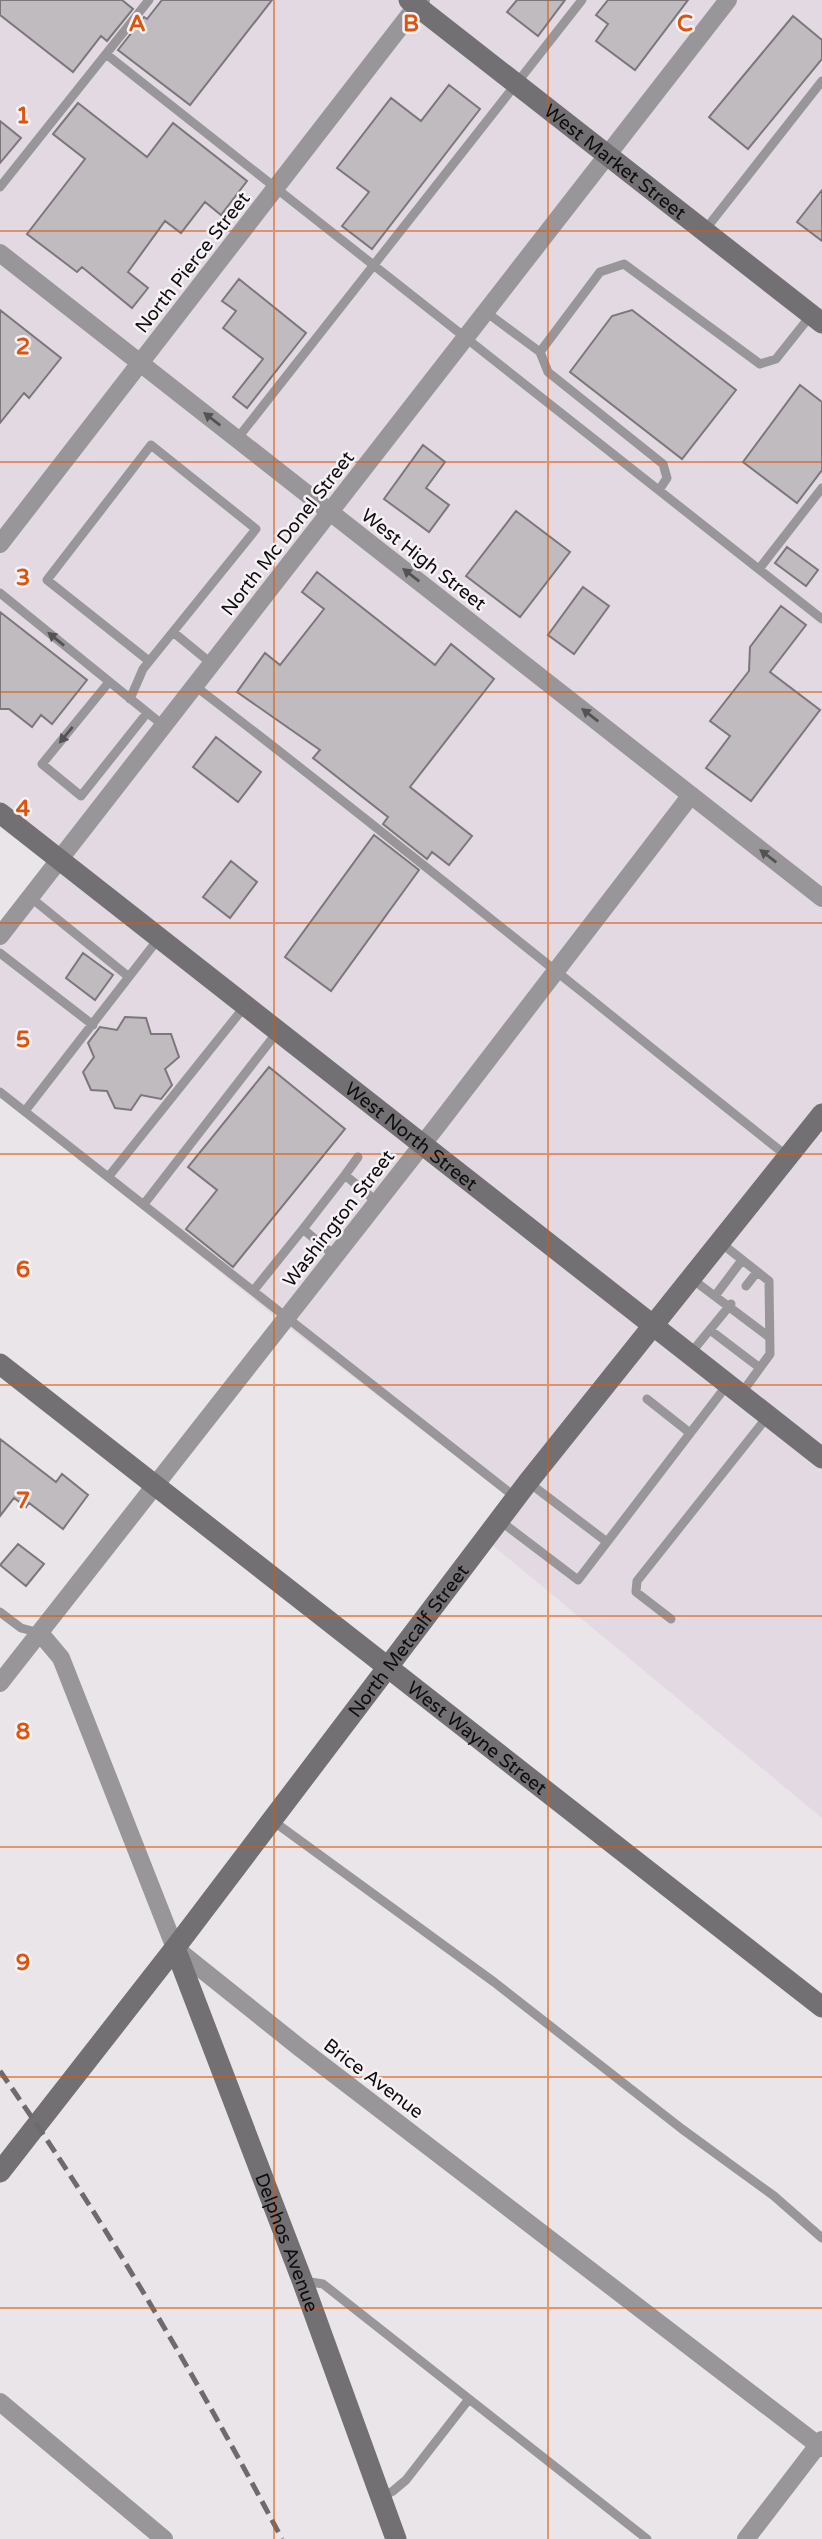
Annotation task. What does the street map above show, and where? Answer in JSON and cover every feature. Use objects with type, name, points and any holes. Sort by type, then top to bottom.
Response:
[{"type":"street","name":"North Mc Donel Street","points":[[0,936],[728,0]]},
{"type":"street","name":"West Market Street","points":[[416,2],[515,84],[817,319]]},
{"type":"street","name":"North Pierce Street","points":[[0,544],[416,2]]},
{"type":"street","name":"West High Street","points":[[0,253],[822,898]]},
{"type":"street","name":"Washington Street","points":[[0,1683],[556,973],[691,794]]},
{"type":"street","name":"West North Street","points":[[0,813],[822,1458]]},
{"type":"street","name":"North Metcalf Street","points":[[0,2172],[522,1490],[822,1114]]},
{"type":"street","name":"West Wayne Street","points":[[0,1364],[822,2007]]},
{"type":"street","points":[[40,1633],[61,1658],[174,1948]]},
{"type":"street","name":"Delphos Avenue","points":[[174,1948],[302,2280],[396,2539]]},
{"type":"street","name":"Brice Avenue","points":[[174,1948],[300,2048],[821,2444]]},
{"type":"street","points":[[0,2402],[164,2539]]},
{"type":"street","points":[[746,2539],[821,2444]]},
{"type":"lane","points":[[0,187],[149,0]]},
{"type":"lane","points":[[237,439],[582,0]]},
{"type":"lane","points":[[106,54],[822,619]]},
{"type":"lane","points":[[704,231],[822,81]]},
{"type":"lane","points":[[540,352],[600,272],[624,264],[760,364],[776,359],[817,319]]},
{"type":"lane","points":[[486,312],[540,352],[548,372],[663,464],[667,478],[659,490]]},
{"type":"lane","points":[[130,699],[143,669],[256,529],[151,446],[47,580],[149,661]]},
{"type":"lane","points":[[759,569],[822,488]]},
{"type":"lane","points":[[0,593],[164,726]]},
{"type":"lane","points":[[173,632],[212,664]]},
{"type":"lane","points":[[109,682],[42,764],[81,796],[147,713]]},
{"type":"lane","points":[[195,686],[380,829],[788,1157]]},
{"type":"lane","points":[[30,897],[129,976]]},
{"type":"lane","points":[[25,1111],[159,938]]},
{"type":"lane","points":[[0,953],[93,1025]]},
{"type":"lane","points":[[109,1176],[245,1006]]},
{"type":"lane","points":[[144,1204],[278,1031]]},
{"type":"lane","points":[[0,1092],[288,1317],[522,1490],[607,1542]]},
{"type":"lane","points":[[254,1290],[358,1157]]},
{"type":"lane","points":[[345,1175],[377,1202]]},
{"type":"lane","points":[[303,1229],[335,1256]]},
{"type":"lane","points":[[499,1520],[578,1580],[690,1433],[734,1389],[760,1368],[770,1354],[769,1281],[719,1241]]},
{"type":"lane","points":[[715,1296],[742,1260]]},
{"type":"lane","points":[[746,1286],[757,1272]]},
{"type":"lane","points":[[690,1278],[731,1304],[769,1337]]},
{"type":"lane","points":[[690,1354],[731,1304]]},
{"type":"lane","points":[[710,1330],[760,1368]]},
{"type":"lane","points":[[647,1399],[690,1433]]},
{"type":"lane","points":[[671,1619],[636,1592],[637,1581],[768,1416]]},
{"type":"lane","points":[[0,1612],[21,1628],[40,1633]]},
{"type":"lane","points":[[272,1820],[494,1982],[682,2129],[774,2196],[822,2238]]},
{"type":"lane","points":[[302,2280],[323,2284],[647,2539]]},
{"type":"lane","points":[[381,2497],[406,2480],[469,2399]]},
{"type":"shaded area","points":[[0,0],[822,0],[822,1818],[485,1539],[514,1501],[283,1323],[0,1095],[0,936],[59,860],[0,813]]},
{"type":"building","points":[[0,0],[122,0],[133,9],[107,41],[101,36],[73,72],[0,15]]},
{"type":"building","points":[[162,0],[272,0],[190,105],[118,50],[144,17],[147,19]]},
{"type":"building","points":[[517,0],[565,0],[538,36],[507,12]]},
{"type":"building","points":[[608,0],[688,0],[635,70],[596,41],[608,24],[596,15]]},
{"type":"building","points":[[793,16],[822,40],[822,59],[748,149],[709,117]]},
{"type":"building","points":[[449,85],[480,109],[372,249],[342,226],[369,192],[337,168],[391,98],[421,121]]},
{"type":"building","points":[[78,103],[147,157],[173,123],[247,181],[221,215],[205,202],[181,233],[165,221],[128,272],[148,288],[132,308],[82,267],[77,272],[27,234],[85,159],[53,134]]},
{"type":"building","points":[[0,121],[21,138],[0,163]]},
{"type":"building","points":[[822,190],[822,241],[797,222]]},
{"type":"building","points":[[239,279],[306,333],[247,408],[233,397],[263,359],[223,328],[236,311],[222,301]]},
{"type":"building","points":[[0,310],[61,358],[29,398],[24,393],[0,423]]},
{"type":"building","points":[[632,310],[736,390],[682,459],[570,372],[612,316]]},
{"type":"building","points":[[800,385],[822,402],[822,470],[797,503],[743,462]]},
{"type":"building","points":[[423,445],[445,462],[426,488],[449,505],[429,532],[384,499]]},
{"type":"building","points":[[516,511],[570,552],[520,617],[466,576]]},
{"type":"building","points":[[787,547],[818,570],[806,586],[775,563]]},
{"type":"building","points":[[317,572],[435,665],[451,644],[494,679],[410,787],[472,836],[449,865],[432,852],[427,859],[383,824],[388,817],[313,758],[320,750],[237,692],[265,653],[280,665],[324,609],[302,592]]},
{"type":"building","points":[[583,587],[609,606],[574,654],[548,635]]},
{"type":"building","points":[[781,606],[806,625],[770,672],[820,710],[751,801],[706,768],[730,736],[710,721],[749,671],[750,647]]},
{"type":"building","points":[[0,612],[87,680],[52,724],[41,715],[32,727],[9,709],[0,709]]},
{"type":"building","points":[[216,737],[261,772],[238,802],[193,767]]},
{"type":"building","points":[[374,835],[419,870],[331,991],[285,957]]},
{"type":"building","points":[[231,861],[257,882],[230,918],[203,897]]},
{"type":"building","points":[[83,953],[113,975],[95,1000],[66,978]]},
{"type":"building","points":[[125,1017],[146,1018],[151,1034],[171,1034],[179,1057],[165,1069],[172,1085],[161,1099],[141,1095],[131,1110],[115,1108],[107,1091],[91,1090],[83,1072],[94,1057],[88,1043],[100,1027],[117,1030]]},
{"type":"building","points":[[269,1067],[345,1129],[233,1267],[186,1229],[217,1190],[188,1167]]},
{"type":"building","points":[[0,1439],[56,1482],[62,1474],[88,1495],[63,1529],[29,1503],[26,1507],[14,1498],[0,1516]]},
{"type":"building","points":[[18,1544],[44,1564],[26,1586],[0,1565]]},
{"type":"railway","points":[[0,2071],[76,2184],[148,2300],[282,2539]]}]
